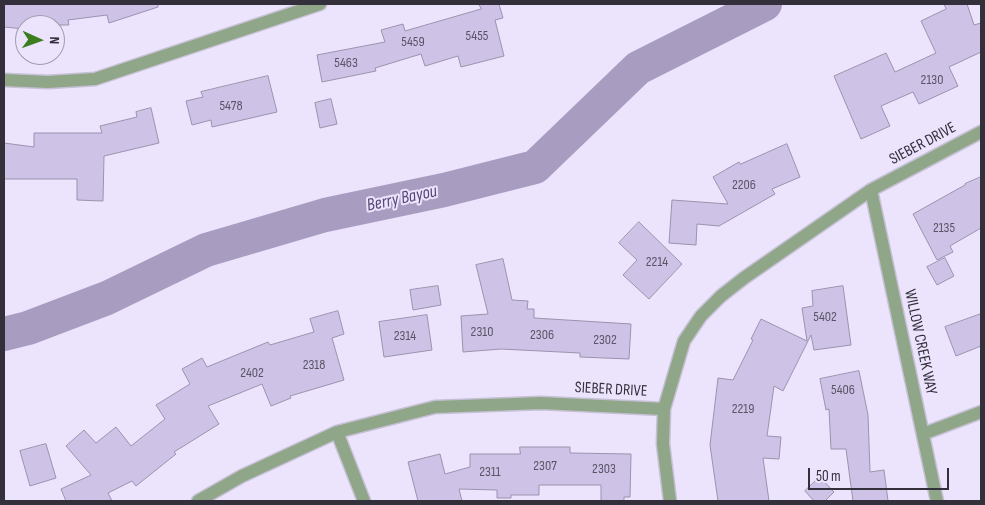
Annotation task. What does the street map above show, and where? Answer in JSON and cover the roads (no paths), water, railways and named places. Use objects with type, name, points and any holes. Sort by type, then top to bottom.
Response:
[{"type":"street","points":[[4,80],[48,82],[95,79],[301,7],[320,4]]},
{"type":"street","name":"SIEBER DRIVE","points":[[198,501],[242,476],[337,432],[434,407],[541,403],[664,410],[684,341],[702,316],[721,296],[871,190],[981,132]]},
{"type":"street","name":"WILLOW CREEK WAY","points":[[871,190],[937,501]]},
{"type":"street","points":[[664,410],[662,444],[670,501]]},
{"type":"street","points":[[923,434],[981,412]]},
{"type":"street","points":[[337,432],[364,501]]},
{"type":"waterway","name":"Berry Bayou","points":[[4,334],[28,328],[107,298],[206,250],[325,215],[444,190],[535,167],[638,68],[765,4]]}]
